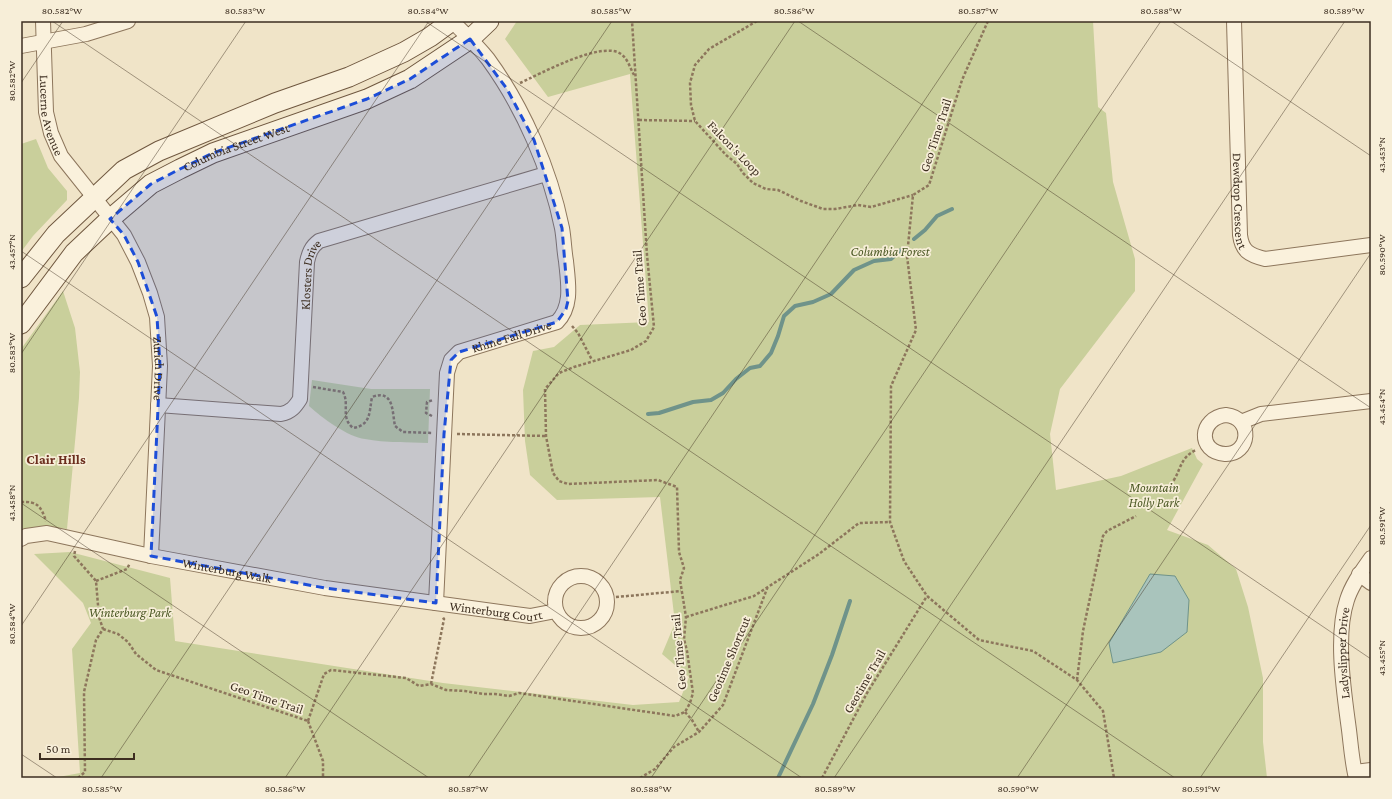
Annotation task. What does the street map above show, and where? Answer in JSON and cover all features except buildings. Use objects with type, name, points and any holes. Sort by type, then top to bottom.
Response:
[{"type":"main road","name":"Columbia Street West","points":[[21,278],[56,234],[124,170],[159,151],[275,103],[349,76],[404,52],[430,37],[452,21]]},
{"type":"main road","name":"Columbia Street West","points":[[21,324],[74,253],[110,219],[151,184],[213,153],[367,99],[410,79],[470,39],[489,21]]},
{"type":"street","name":"Lucerne Avenue","points":[[43,21],[46,112],[50,133],[61,156],[94,198]]},
{"type":"street","points":[[21,46],[86,34],[128,21]]},
{"type":"street","name":"Rhine Fall Drive","points":[[436,603],[447,373],[451,360],[459,352],[556,322],[564,314],[567,305],[568,278],[562,228],[534,140],[508,89],[488,59],[452,21]]},
{"type":"street","name":"Dewdrop Crescent","points":[[1234,21],[1241,244],[1246,251],[1255,257],[1265,259],[1371,245]]},
{"type":"street","name":"Klosters Drive","points":[[158,405],[281,414],[288,413],[300,399],[307,262],[313,246],[319,241],[546,174]]},
{"type":"street","name":"Zurich Drive","points":[[94,198],[124,236],[138,262],[150,293],[156,317],[160,366],[151,556]]},
{"type":"street","points":[[1242,422],[1261,414],[1371,401]]},
{"type":"street","points":[[1226,415],[1242,422],[1246,435],[1244,442],[1235,451],[1230,454],[1222,454],[1215,451],[1208,444],[1204,436],[1205,431],[1207,426],[1214,419],[1226,415]]},
{"type":"street","name":"Winterburg Walk","points":[[21,539],[26,536],[47,533],[151,556],[325,588],[436,603]]},
{"type":"street","name":"Ladyslipper Drive","points":[[1356,775],[1345,698],[1342,622],[1347,599],[1359,574],[1371,558]]},
{"type":"street","points":[[1359,574],[1371,582]]},
{"type":"street","name":"Winterburg Court","points":[[575,576],[589,577],[596,581],[604,591],[606,598],[604,613],[594,624],[586,627],[578,628],[569,625],[561,619],[556,611],[556,592],[566,580],[575,576]]},
{"type":"street","name":"Winterburg Court","points":[[436,603],[530,616],[556,611]]},
{"type":"street","points":[[1356,775],[1371,770]]},
{"type":"path","name":"Geo Time Trail","points":[[103,629],[118,634],[128,642],[136,654],[156,670],[308,721],[324,674],[331,670],[406,678],[419,686],[431,684],[446,690],[509,696],[520,693],[675,716],[685,712],[690,703],[692,693],[687,651],[684,639],[686,617],[680,580],[684,568],[679,552],[677,487],[658,480],[568,484],[559,481],[553,473],[546,436],[545,389],[559,373],[592,360],[631,350],[646,341],[654,328],[647,255],[632,21]]},
{"type":"path","name":"Falcon's Loop","points":[[756,21],[710,49],[695,64],[690,83],[691,105],[695,121],[726,155],[737,164],[743,174],[753,183],[766,190],[778,190],[801,201],[823,208],[835,209],[858,205],[871,207],[914,195]]},
{"type":"path","name":"Geo Time Trail","points":[[914,195],[929,185],[962,80],[988,21]]},
{"type":"path","points":[[520,83],[572,60],[599,51],[621,54],[627,61],[635,78]]},
{"type":"path","points":[[639,120],[695,121]]},
{"type":"path","points":[[914,195],[907,256],[916,330],[891,386],[890,522],[904,561],[927,596],[979,640],[1032,651],[1076,680],[1103,711],[1114,778]]},
{"type":"path","points":[[572,326],[578,333],[592,360]]},
{"type":"path","points":[[301,385],[343,392],[346,398],[346,416],[348,424],[353,428],[362,427],[367,422],[372,398],[380,394],[387,396],[391,402],[395,426],[403,432],[437,433]]},
{"type":"path","points":[[432,416],[426,413],[427,402],[433,399]]},
{"type":"path","points":[[452,434],[546,436]]},
{"type":"path","points":[[1164,492],[1166,487],[1173,480],[1179,466],[1188,456],[1193,451],[1208,444]]},
{"type":"path","points":[[21,502],[30,502],[38,505],[43,512],[47,533]]},
{"type":"path","points":[[1076,680],[1083,631],[1103,536],[1107,531],[1136,516]]},
{"type":"path","points":[[686,617],[754,596],[819,554],[859,523],[890,522]]},
{"type":"path","points":[[77,539],[74,556],[96,581],[100,617],[103,629],[96,640],[84,692],[85,772],[78,778]]},
{"type":"path","points":[[96,581],[127,569],[132,552]]},
{"type":"path","name":"Geotime Shortcut","points":[[640,778],[656,769],[674,747],[699,732],[723,705],[768,586]]},
{"type":"path","points":[[606,598],[681,591]]},
{"type":"path","name":"Geotime Trail","points":[[822,778],[868,693],[927,596]]},
{"type":"path","points":[[431,684],[444,618],[436,603]]},
{"type":"path","points":[[685,712],[699,732]]},
{"type":"path","points":[[308,721],[323,761],[323,778]]},
{"type":"highlighted area","points":[[470,39],[507,89],[534,140],[562,228],[568,301],[566,309],[557,322],[459,352],[451,360],[444,434],[436,603],[325,588],[151,556],[160,366],[157,317],[138,262],[124,235],[110,219],[151,184],[180,169],[213,153],[367,99],[410,79]]},
{"type":"green space","name":"Columbia Forest","points":[[517,21],[1093,21],[1098,107],[1106,113],[1113,182],[1135,259],[1135,291],[1060,389],[1050,434],[1056,490],[1121,476],[1192,448],[1197,459],[1203,464],[1167,530],[1208,545],[1236,569],[1248,607],[1263,678],[1263,742],[1267,778],[53,778],[80,773],[72,649],[91,623],[83,603],[34,554],[70,552],[170,578],[175,641],[443,683],[633,705],[679,702],[689,677],[662,654],[675,623],[660,497],[557,500],[530,475],[525,441],[523,390],[533,351],[554,347],[580,325],[649,322],[630,74],[548,97],[505,39]]},
{"type":"green space","points":[[36,139],[48,168],[67,191],[67,200],[33,236],[21,252],[21,144]]},
{"type":"green space","points":[[63,291],[75,328],[80,372],[67,529],[42,526],[21,531],[21,349]]},
{"type":"green space","points":[[312,380],[371,389],[430,389],[428,443],[389,442],[358,438],[343,431],[309,406]]},
{"type":"water","points":[[1150,574],[1175,576],[1189,600],[1187,632],[1161,652],[1113,663],[1109,643]]},
{"type":"waterway","points":[[914,239],[925,230],[937,216],[952,209]]},
{"type":"waterway","points":[[648,414],[659,413],[693,402],[711,400],[723,393],[736,379],[750,368],[760,366],[771,353],[784,316],[795,306],[813,302],[831,294],[854,270],[874,261],[891,259],[902,249]]},
{"type":"waterway","points":[[778,778],[813,704],[832,655],[850,601]]},
{"type":"district","name":"Clair Hills","points":[[56,459]]},
{"type":"park label","name":"Mountain Holly Park","points":[[1154,494]]},
{"type":"park label","name":"Winterburg Park","points":[[130,612]]}]
